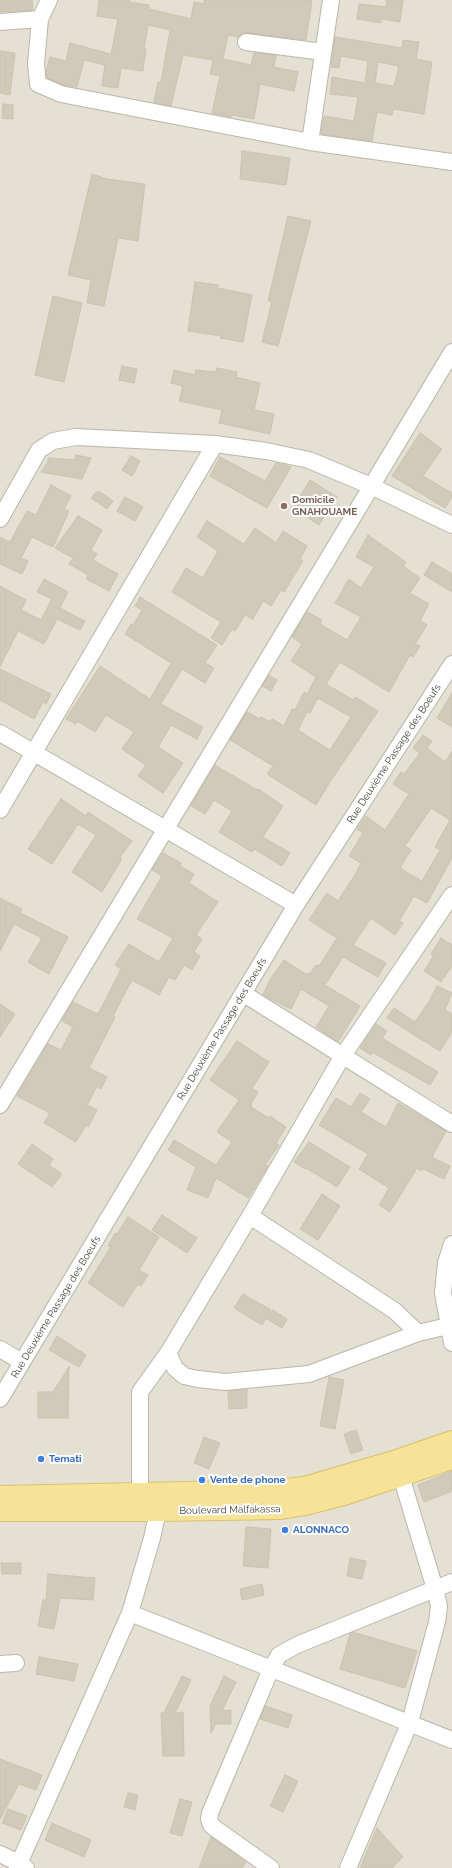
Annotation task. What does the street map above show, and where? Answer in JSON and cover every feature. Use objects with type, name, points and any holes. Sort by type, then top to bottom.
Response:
[{"type":"main road","name":"Boulevard Malfakassa","points":[[0,1511],[281,1509],[305,1506],[399,1469],[452,1441]]},
{"type":"main road","name":"Boulevard Malfakassa","points":[[0,1496],[279,1490],[304,1487],[452,1459]]},
{"type":"street","points":[[49,0],[40,19],[36,64],[38,84],[61,94],[310,142],[452,162]]},
{"type":"street","points":[[310,142],[331,0]]},
{"type":"street","points":[[0,22],[40,19]]},
{"type":"street","points":[[246,42],[323,52]]},
{"type":"street","points":[[0,1105],[452,352]]},
{"type":"street","points":[[0,519],[39,450],[53,441],[76,437],[215,444],[266,451],[309,460],[371,486],[452,525]]},
{"type":"street","points":[[0,810],[35,753],[215,444]]},
{"type":"street","name":"Rue Deuxième Passage des Boeufs","points":[[0,1399],[296,905],[452,664]]},
{"type":"street","points":[[0,733],[166,828],[296,905]]},
{"type":"street","points":[[140,1493],[140,1392],[168,1353],[250,1216],[342,1057],[452,895]]},
{"type":"street","points":[[244,994],[342,1057],[452,1124]]},
{"type":"street","points":[[250,1216],[395,1311],[418,1333]]},
{"type":"street","points":[[451,1248],[446,1263],[443,1292],[452,1343]]},
{"type":"street","points":[[168,1353],[175,1368],[184,1376],[225,1382],[309,1374],[418,1333],[448,1326]]},
{"type":"street","points":[[0,1348],[22,1362]]},
{"type":"street","points":[[348,1868],[410,1722],[437,1622],[439,1606],[435,1589],[399,1469]]},
{"type":"street","points":[[0,1854],[21,1866],[130,1613],[152,1538],[158,1511]]},
{"type":"street","points":[[271,1868],[216,1829],[211,1825],[209,1819],[210,1813],[271,1668],[279,1655],[286,1649],[452,1582]]},
{"type":"street","points":[[130,1613],[410,1722],[452,1740]]},
{"type":"street","points":[[0,1664],[16,1663]]},
{"type":"shaded area","points":[[0,0],[452,0],[452,1868],[0,1868]]},
{"type":"building","points":[[0,0],[32,0],[33,10],[0,12]]},
{"type":"building","points":[[99,0],[130,0],[129,2],[149,5],[149,9],[191,19],[194,2],[204,4],[204,0],[312,0],[306,40],[247,33],[242,33],[238,37],[228,35],[223,59],[251,65],[254,53],[276,55],[274,67],[298,72],[294,91],[260,84],[254,119],[232,115],[231,117],[212,113],[220,76],[210,74],[213,60],[183,55],[171,106],[154,102],[158,82],[161,83],[170,30],[148,25],[144,49],[146,49],[143,71],[121,68],[118,88],[102,86],[105,65],[84,60],[77,87],[63,85],[47,78],[46,72],[50,57],[66,61],[70,43],[111,54],[118,19],[97,16]]},
{"type":"building","points":[[387,0],[403,0],[400,22],[381,19],[381,23],[357,19],[359,4],[386,7]]},
{"type":"building","points":[[335,37],[402,48],[403,40],[419,42],[416,59],[432,62],[424,114],[393,109],[392,115],[377,112],[372,141],[321,134],[324,116],[354,121],[358,97],[330,94],[332,77],[365,83],[368,61],[341,56],[339,68],[331,67]],"holes":[[[378,62],[399,66],[394,86],[375,83]]]},
{"type":"building","points":[[0,51],[15,53],[10,95],[0,93]]},
{"type":"building","points":[[3,104],[13,105],[13,119],[2,118]]},
{"type":"building","points":[[242,151],[290,158],[286,185],[240,179]]},
{"type":"building","points":[[92,174],[107,179],[145,184],[138,241],[118,238],[104,306],[87,303],[91,280],[68,275]]},
{"type":"building","points":[[288,216],[311,221],[278,346],[262,342],[272,301],[268,301]]},
{"type":"building","points":[[195,282],[218,285],[218,288],[252,295],[243,342],[220,338],[221,336],[188,331]]},
{"type":"building","points":[[53,296],[82,303],[64,382],[35,375]]},
{"type":"building","points":[[122,366],[137,369],[134,383],[119,380]]},
{"type":"building","points":[[217,368],[237,372],[236,377],[260,383],[254,410],[274,414],[270,434],[219,423],[222,410],[179,401],[183,386],[171,383],[174,370],[195,375],[196,370],[216,372]]},
{"type":"building","points":[[420,433],[442,449],[423,476],[452,493],[452,497],[445,508],[392,476]]},
{"type":"building","points":[[76,455],[91,458],[82,479],[41,472],[48,462],[48,458],[75,460]]},
{"type":"building","points":[[131,456],[140,461],[132,476],[122,470]]},
{"type":"building","points":[[220,457],[265,481],[276,463],[291,467],[267,508],[210,476]]},
{"type":"building","points":[[310,480],[337,497],[319,525],[293,508]]},
{"type":"building","points":[[51,485],[71,496],[64,509],[69,511],[53,547],[32,537],[21,558],[28,561],[22,574],[0,564],[0,537],[10,542],[27,511],[36,515]]},
{"type":"building","points":[[96,492],[100,492],[113,501],[107,509],[91,498]]},
{"type":"building","points":[[125,497],[143,507],[135,521],[117,511]]},
{"type":"building","points":[[78,516],[102,530],[91,550],[97,554],[93,560],[118,574],[109,591],[86,579],[88,575],[69,564],[73,558],[55,548]]},
{"type":"building","points":[[207,521],[244,544],[255,528],[276,543],[283,531],[307,546],[300,559],[303,561],[284,592],[281,590],[271,606],[263,601],[253,619],[245,615],[235,631],[232,629],[222,645],[211,638],[221,622],[172,592],[186,568],[203,578],[218,551],[197,537]]},
{"type":"building","points":[[368,535],[406,562],[403,566],[420,578],[410,593],[429,604],[420,621],[427,625],[415,644],[420,646],[413,657],[410,655],[389,692],[340,662],[326,684],[353,700],[355,697],[378,711],[316,805],[267,774],[273,766],[230,740],[247,712],[260,719],[261,717],[270,722],[272,719],[284,726],[292,709],[295,710],[304,692],[307,694],[316,677],[291,661],[302,644],[292,637],[307,612],[322,620],[320,624],[347,640],[361,617],[335,603],[349,579],[361,588],[374,567],[356,557]],"holes":[[[318,698],[351,717],[330,750],[298,730],[307,712],[310,713]]]},
{"type":"building","points":[[432,562],[452,574],[452,592],[424,575]]},
{"type":"building","points":[[44,579],[68,592],[60,608],[85,621],[80,630],[57,619],[44,644],[18,631],[0,667],[0,586],[26,600],[21,610],[41,620],[52,599],[37,592]]},
{"type":"building","points":[[140,597],[217,645],[205,663],[214,668],[205,683],[182,669],[161,704],[203,727],[197,739],[171,725],[158,747],[183,763],[163,793],[138,776],[146,765],[122,749],[134,732],[106,715],[95,732],[77,721],[76,724],[66,719],[100,666],[150,699],[171,663],[125,634],[131,624],[133,625],[142,610],[135,606]]},
{"type":"building","points":[[0,669],[51,694],[46,704],[43,702],[34,719],[0,700]]},
{"type":"building","points":[[269,675],[277,680],[271,691],[262,686]]},
{"type":"building","points":[[452,693],[452,727],[437,718]]},
{"type":"building","points":[[423,735],[432,741],[427,748],[445,762],[452,751],[452,858],[427,903],[414,896],[399,921],[403,923],[395,935],[371,918],[353,945],[386,963],[378,977],[343,957],[325,985],[360,1006],[338,1042],[316,1027],[329,1006],[301,989],[291,1009],[263,995],[271,978],[284,960],[307,975],[308,973],[310,974],[316,965],[319,966],[337,938],[309,920],[327,893],[338,901],[356,873],[361,863],[349,856],[363,833],[357,829],[366,816],[385,830],[409,794],[393,784],[401,772],[404,774],[420,753],[413,748]],"holes":[[[431,808],[450,820],[435,847],[440,850],[422,881],[400,868],[411,850],[405,846]]]},
{"type":"building","points":[[215,765],[257,790],[258,789],[283,806],[263,837],[290,853],[282,866],[254,849],[252,852],[219,832],[232,811],[214,800],[205,814],[191,806]]},
{"type":"building","points":[[61,799],[86,816],[88,812],[132,841],[120,857],[122,859],[102,892],[72,872],[96,835],[78,824],[52,864],[28,849]]},
{"type":"building","points":[[163,853],[181,863],[180,866],[194,874],[189,883],[218,902],[196,935],[202,939],[194,952],[200,956],[192,970],[184,965],[175,980],[169,977],[159,995],[132,980],[113,1016],[115,1017],[89,1068],[107,1077],[101,1089],[97,1086],[87,1105],[97,1110],[88,1127],[86,1125],[76,1142],[44,1123],[50,1113],[17,1096],[48,1044],[61,1050],[73,1027],[62,1021],[73,1002],[98,1014],[121,969],[115,965],[129,944],[159,962],[173,938],[137,919],[162,876],[152,870]]},
{"type":"building","points":[[0,898],[22,909],[20,913],[68,937],[49,974],[28,962],[42,938],[14,924],[0,951]]},
{"type":"building","points":[[441,938],[452,945],[452,966],[441,982],[424,971],[434,955],[431,954]]},
{"type":"building","points":[[437,986],[452,993],[445,1010],[452,1014],[452,1032],[440,1051],[387,1018],[394,1008],[415,1022],[430,1000]]},
{"type":"building","points":[[0,1004],[15,1014],[0,1037]]},
{"type":"building","points":[[376,1024],[387,1031],[382,1038],[438,1072],[430,1085],[372,1052],[371,1055],[360,1048]]},
{"type":"building","points":[[237,1041],[269,1062],[252,1088],[258,1092],[251,1104],[251,1107],[269,1118],[270,1116],[286,1127],[276,1143],[279,1145],[265,1165],[268,1166],[248,1198],[216,1178],[208,1198],[187,1190],[196,1167],[168,1150],[174,1140],[216,1165],[232,1142],[217,1132],[239,1100],[210,1080]]},
{"type":"building","points":[[360,1093],[370,1099],[361,1112],[386,1127],[398,1103],[446,1131],[432,1157],[450,1166],[444,1179],[423,1169],[421,1171],[417,1168],[390,1212],[379,1205],[389,1188],[359,1169],[368,1154],[319,1125],[336,1098],[351,1107]]},
{"type":"building","points":[[309,1142],[350,1167],[337,1187],[294,1162]]},
{"type":"building","points":[[32,1144],[53,1159],[49,1165],[62,1174],[52,1187],[18,1164]]},
{"type":"building","points":[[322,1194],[340,1206],[318,1240],[300,1229]]},
{"type":"building","points":[[162,1215],[197,1238],[187,1253],[152,1230]]},
{"type":"building","points":[[128,1217],[159,1237],[139,1270],[148,1275],[141,1286],[138,1284],[123,1307],[88,1283],[111,1247],[108,1246],[115,1233],[117,1234]]},
{"type":"building","points":[[243,1294],[271,1310],[262,1325],[234,1308]]},
{"type":"building","points":[[273,1310],[287,1319],[282,1328],[267,1319]]},
{"type":"building","points":[[57,1336],[86,1355],[79,1367],[49,1350]]},
{"type":"building","points":[[69,1367],[68,1418],[38,1418],[38,1392],[53,1392]]},
{"type":"building","points":[[329,1377],[344,1380],[335,1429],[320,1426]]},
{"type":"building","points":[[247,1390],[247,1408],[229,1409],[228,1391]]},
{"type":"building","points":[[356,1430],[363,1450],[351,1454],[344,1434]]},
{"type":"building","points":[[204,1437],[220,1443],[209,1469],[194,1463]]},
{"type":"building","points":[[452,1471],[452,1491],[424,1502],[418,1485]]},
{"type":"building","points":[[246,1527],[271,1529],[268,1568],[243,1566]]},
{"type":"building","points":[[350,1558],[366,1561],[362,1579],[347,1576]]},
{"type":"building","points":[[1,1563],[21,1563],[21,1574],[2,1574]]},
{"type":"building","points":[[48,1574],[95,1578],[93,1600],[60,1598],[54,1629],[38,1626],[43,1600],[46,1600]]},
{"type":"building","points":[[262,1584],[264,1595],[242,1600],[240,1589]]},
{"type":"building","points":[[353,1632],[417,1651],[405,1688],[340,1669],[350,1634]]},
{"type":"building","points":[[39,1657],[78,1664],[74,1681],[36,1674]]},
{"type":"building","points":[[182,1676],[191,1680],[175,1713],[183,1712],[184,1756],[163,1756],[161,1713],[164,1713]]},
{"type":"building","points":[[224,1676],[236,1682],[222,1711],[231,1710],[231,1724],[216,1724],[211,1733],[210,1706]]},
{"type":"building","points":[[265,1706],[292,1715],[288,1728],[260,1719]]},
{"type":"building","points":[[0,1759],[42,1775],[36,1790],[19,1784],[0,1819]]},
{"type":"building","points":[[285,1775],[298,1781],[283,1812],[270,1806]]},
{"type":"building","points":[[128,1793],[138,1795],[135,1810],[124,1807]]},
{"type":"building","points":[[180,1799],[192,1802],[182,1836],[170,1833]]},
{"type":"building","points":[[8,1809],[27,1816],[21,1830],[2,1823]]},
{"type":"building","points":[[52,1823],[91,1840],[84,1857],[45,1840]]},
{"type":"building","points":[[377,1828],[403,1857],[392,1868],[360,1868]]},
{"type":"building","points":[[211,1837],[246,1862],[242,1868],[199,1868]]},
{"type":"place","name":"Domicile GNAHOUAME","points":[[284,506]]},
{"type":"place","name":"Temati","points":[[41,1459]]},
{"type":"place","name":"Vente de phone","points":[[202,1480]]},
{"type":"place","name":"ALONNACO","points":[[285,1530]]}]
